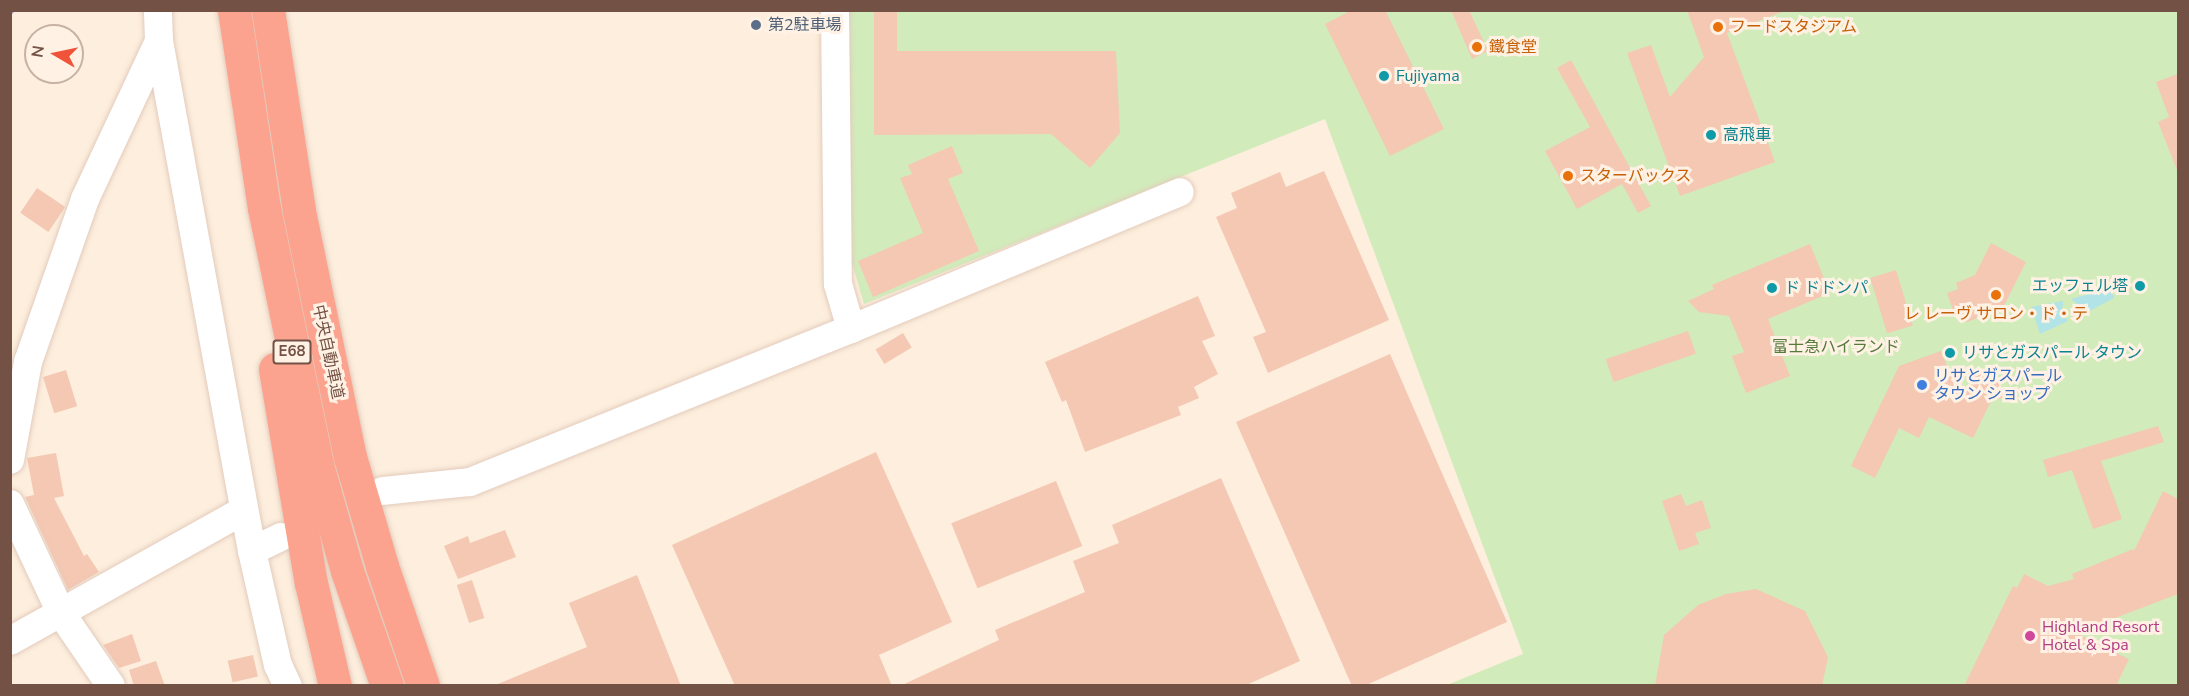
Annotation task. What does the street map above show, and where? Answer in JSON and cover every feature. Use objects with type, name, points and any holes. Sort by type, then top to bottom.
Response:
[{"type":"highway","points":[[228,10],[239,152],[310,583],[335,686]]},
{"type":"highway","name":"E68","points":[[234,10],[264,208],[317,465],[347,571],[387,686]]},
{"type":"highway","name":"中央自動車道","points":[[268,10],[299,211],[350,457],[382,566],[423,686]]},
{"type":"highway","points":[[350,457],[440,686]]},
{"type":"street","points":[[158,10],[159,41],[244,510],[278,665],[288,686]]},
{"type":"street","points":[[835,10],[838,284],[851,328]]},
{"type":"street","points":[[10,460],[19,369],[85,199],[159,41]]},
{"type":"street","points":[[383,491],[470,482],[1180,192]]},
{"type":"street","points":[[10,504],[61,613],[111,686]]},
{"type":"street","points":[[10,641],[244,510]]},
{"type":"street","points":[[252,551],[281,537]]},
{"type":"green space","name":"富士急ハイランド","points":[[849,11],[2178,11],[2178,685],[1447,685],[1523,654],[1325,119],[864,304],[852,263]]},
{"type":"water","points":[[2110,288],[2114,298],[2078,317],[2077,304],[2071,299]]},
{"type":"water","points":[[2063,301],[2062,312],[2068,321],[2040,334],[2031,307]]},
{"type":"building","name":"Fujiyama","points":[[1352,10],[1385,10],[1444,129],[1390,156],[1325,24]]},
{"type":"building","points":[[1451,10],[1469,10],[1488,51],[1472,59]]},
{"type":"building","name":"高飛車","points":[[1687,10],[1782,12],[1727,33],[1775,162],[1680,196],[1627,53],[1651,45],[1670,97],[1704,57]]},
{"type":"building","points":[[874,11],[897,11],[897,51],[1116,51],[1120,133],[1090,168],[1051,134],[874,135]]},
{"type":"building","points":[[1571,60],[1651,206],[1638,213],[1622,184],[1577,209],[1545,151],[1590,127],[1557,68]]},
{"type":"building","points":[[2178,74],[2177,170],[2158,122],[2169,117],[2156,82]]},
{"type":"building","points":[[952,146],[963,173],[948,179],[979,251],[873,297],[858,261],[923,233],[900,178],[912,174],[908,165]]},
{"type":"building","points":[[1324,171],[1389,320],[1268,373],[1253,337],[1266,332],[1216,217],[1237,208],[1231,193],[1280,172],[1286,187]]},
{"type":"building","points":[[37,188],[65,207],[48,232],[20,213]]},
{"type":"building","points":[[1991,243],[2026,262],[2003,308],[1967,322],[1955,316],[1947,293],[1958,289],[1956,283],[1975,275]]},
{"type":"building","name":"ド ドドンパ","points":[[1810,244],[1830,293],[1768,319],[1790,376],[1746,393],[1732,356],[1744,352],[1729,316],[1699,312],[1688,301],[1714,289],[1712,285]]},
{"type":"building","points":[[1896,270],[1913,325],[1887,333],[1870,278]]},
{"type":"building","points":[[1198,296],[1215,336],[1202,341],[1218,374],[1194,387],[1199,398],[1178,407],[1181,415],[1085,452],[1066,400],[1062,402],[1045,362]]},
{"type":"building","points":[[1688,331],[1696,354],[1614,382],[1606,359]]},
{"type":"building","points":[[903,333],[912,348],[884,364],[876,349]]},
{"type":"building","points":[[1941,351],[1961,401],[1974,373],[1994,367],[2004,397],[1991,401],[1973,438],[1929,417],[1919,438],[1899,428],[1875,478],[1851,466],[1899,366]]},
{"type":"building","points":[[1390,354],[1507,622],[1364,686],[1352,686],[1236,422]]},
{"type":"building","points":[[66,370],[77,406],[54,413],[43,377]]},
{"type":"building","points":[[2158,426],[2164,442],[2101,461],[2122,519],[2093,529],[2072,470],[2048,477],[2043,460]]},
{"type":"building","points":[[876,452],[952,622],[879,655],[892,686],[735,686],[672,545]]},
{"type":"building","points":[[56,453],[64,496],[54,498],[84,556],[87,554],[99,572],[68,590],[25,497],[34,495],[27,458]]},
{"type":"building","points":[[1221,478],[1300,661],[1244,686],[900,686],[999,640],[995,630],[1085,592],[1073,561],[1119,543],[1112,525]]},
{"type":"building","points":[[1056,481],[1082,546],[977,588],[951,523]]},
{"type":"building","points":[[2163,491],[2178,499],[2178,594],[2076,633],[2129,659],[2116,686],[1964,686],[2013,586],[2017,588],[2024,574],[2048,586],[2074,579],[2072,574],[2133,549],[2134,551]]},
{"type":"building","points":[[1681,494],[1686,506],[1702,500],[1711,528],[1695,533],[1699,544],[1679,551],[1662,501]]},
{"type":"building","points":[[505,530],[516,557],[458,579],[444,546],[468,536],[470,543]]},
{"type":"building","points":[[637,575],[681,686],[493,686],[587,647],[569,603]]},
{"type":"building","points":[[472,580],[484,618],[469,623],[457,585]]},
{"type":"building","points":[[1756,589],[1805,611],[1828,657],[1822,686],[1655,686],[1664,635],[1698,605],[1726,594]]},
{"type":"building","points":[[132,634],[141,661],[119,668],[103,645]]},
{"type":"building","points":[[253,655],[258,676],[233,682],[228,661]]},
{"type":"building","points":[[156,661],[165,686],[134,686],[129,670]]},
{"type":"place","name":"第2駐車場","points":[[756,25]]},
{"type":"place","name":"フードスタジアム","points":[[1718,27]]},
{"type":"place","name":"鐵食堂","points":[[1477,47]]},
{"type":"place","name":"Fujiyama","points":[[1384,76]]},
{"type":"place","name":"高飛車","points":[[1711,135]]},
{"type":"place","name":"スターバックス","points":[[1568,176]]},
{"type":"place","name":"エッフェル塔","points":[[2140,286]]},
{"type":"place","name":"ド ドドンパ","points":[[1772,288]]},
{"type":"place","name":"レ レーヴ サロン・ド・テ","points":[[1996,295]]},
{"type":"place","name":"リサとガスパール タウン","points":[[1950,353]]},
{"type":"place","name":"リサとガスパール タウン ショップ","points":[[1922,385]]},
{"type":"place","name":"Highland Resort Hotel & Spa","points":[[2030,636]]}]
